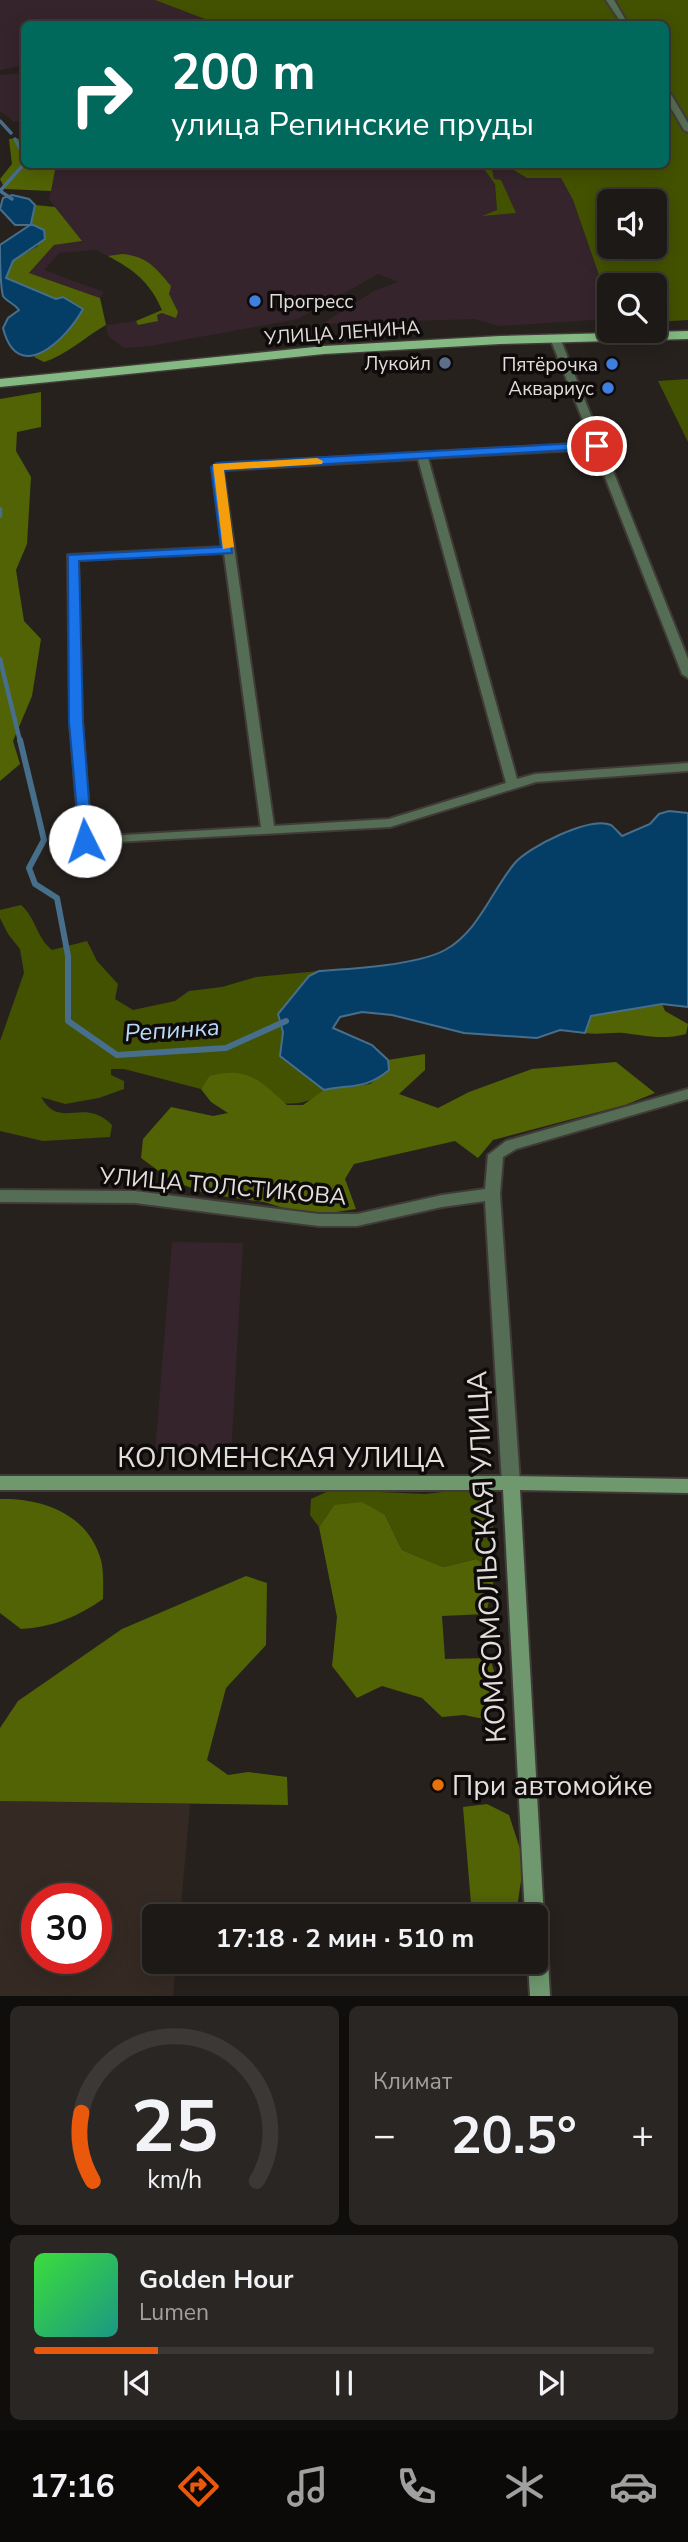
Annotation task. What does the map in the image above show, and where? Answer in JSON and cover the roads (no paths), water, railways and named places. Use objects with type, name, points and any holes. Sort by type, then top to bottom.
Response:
[{"type":"main road","name":"УЛИЦА ЛЕНИНА","points":[[0,383],[310,351],[555,338],[688,335]]},
{"type":"street","points":[[610,0],[623,21]]},
{"type":"street","points":[[669,98],[688,130]]},
{"type":"street","points":[[555,338],[688,674]]},
{"type":"street","points":[[268,829],[217,467],[597,446]]},
{"type":"street","points":[[422,456],[512,783]]},
{"type":"street","points":[[228,550],[72,557],[76,722],[85,841],[390,823],[535,778],[688,766]]},
{"type":"street","points":[[492,1194],[496,1154],[512,1145],[688,1094]]},
{"type":"street","name":"УЛИЦА ТОЛСТИКОВА","points":[[0,1196],[135,1197],[319,1220],[357,1220],[442,1201],[492,1194]]},
{"type":"street","name":"КОМСОМОЛЬСКАЯ УЛИЦА","points":[[492,1194],[534,1904]]},
{"type":"street","name":"КОЛОМЕНСКАЯ УЛИЦА","points":[[0,1483],[511,1483],[688,1486]]},
{"type":"street","points":[[539,1974],[540,1996]]},
{"type":"water","points":[[12,195],[29,199],[35,205],[31,224],[44,230],[45,239],[13,261],[6,278],[56,299],[63,297],[83,309],[55,344],[31,356],[20,354],[10,345],[3,328],[8,318],[19,310],[3,296],[0,245],[30,225],[15,225],[0,209],[3,198]]},
{"type":"water","points":[[669,811],[688,813],[688,1007],[662,1004],[591,1016],[585,1033],[560,1030],[537,1038],[464,1033],[392,1015],[362,1012],[340,1017],[333,1028],[372,1045],[388,1060],[389,1070],[365,1084],[324,1090],[280,1056],[283,1032],[278,1014],[309,976],[319,971],[402,963],[445,950],[466,933],[514,864],[532,849],[575,829],[601,823],[611,825],[622,836],[650,824],[659,814]]},
{"type":"waterway","name":"Репинка","points":[[0,121],[11,133]]},
{"type":"waterway","name":"Репинка","points":[[15,139],[21,150]]},
{"type":"waterway","name":"Репинка","points":[[12,199],[0,191],[21,167]]},
{"type":"waterway","name":"Репинка","points":[[0,509],[0,516]]},
{"type":"waterway","name":"Репинка","points":[[0,659],[20,741]]},
{"type":"waterway","name":"Репинка","points":[[20,740],[44,840],[29,868],[35,884],[57,898],[68,956],[68,1021],[117,1055],[226,1048],[286,1021]]},
{"type":"place","name":"Прогресс","points":[[255,301]]},
{"type":"place","name":"Лукойл","points":[[445,363]]},
{"type":"place","name":"Пятёрочка","points":[[612,364]]},
{"type":"place","name":"Аквариус","points":[[608,388]]},
{"type":"place","name":"При автомойке","points":[[438,1785]]}]
